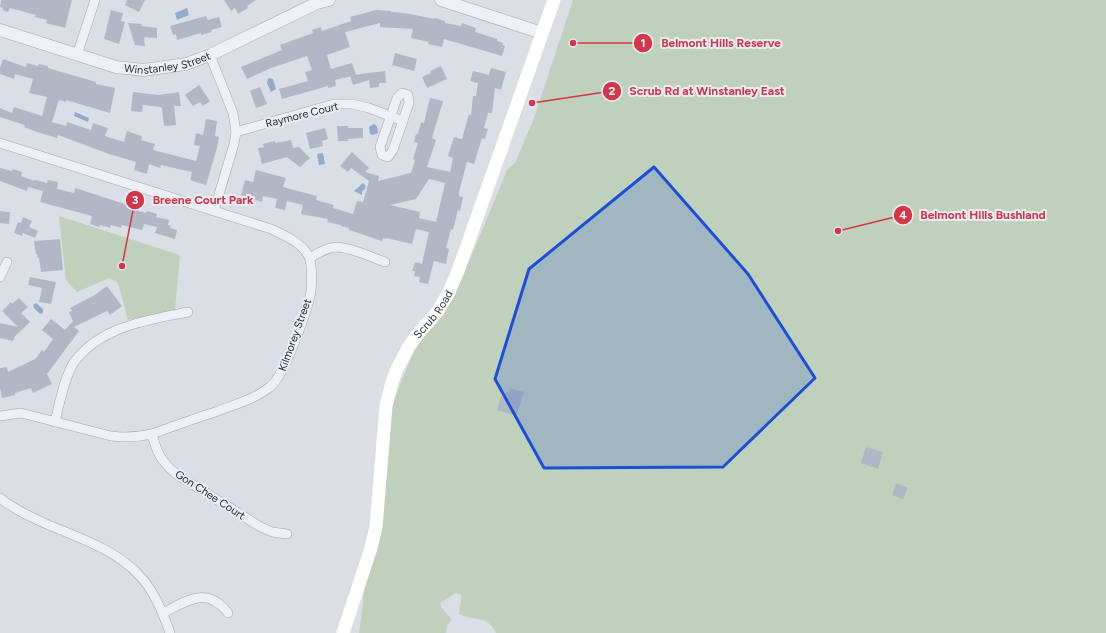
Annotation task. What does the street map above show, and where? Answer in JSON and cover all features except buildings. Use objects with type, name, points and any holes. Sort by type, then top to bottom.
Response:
[{"type":"main road","name":"Scrub Road","points":[[343,633],[376,527],[386,406],[396,370],[417,335],[438,311],[449,292],[458,271],[554,0]]},
{"type":"street","points":[[77,55],[95,0]]},
{"type":"street","name":"Winstanley Street","points":[[0,30],[116,67],[144,70],[186,64],[210,55],[317,3],[329,0]]},
{"type":"street","points":[[441,0],[542,33]]},
{"type":"street","points":[[210,55],[233,113],[236,132],[234,144],[214,211]]},
{"type":"street","points":[[402,93],[408,95],[409,103],[393,150],[388,157],[382,155],[380,147],[390,116],[396,98],[402,93]]},
{"type":"street","name":"Raymore Court","points":[[236,132],[334,104],[352,104],[403,121]]},
{"type":"street","points":[[0,144],[271,229],[282,234],[301,247],[310,258],[320,251],[336,247],[350,250],[385,262]]},
{"type":"street","name":"Kilmorey Street","points":[[0,416],[20,413],[123,438],[139,437],[152,434],[259,395],[272,386],[281,375],[308,305],[312,289],[310,258]]},
{"type":"street","points":[[0,277],[7,262]]},
{"type":"street","points":[[55,422],[66,382],[74,361],[92,343],[131,324],[188,312]]},
{"type":"street","name":"Gon Chee Court","points":[[152,434],[159,456],[165,465],[176,474],[259,526],[272,532],[287,534]]},
{"type":"street","points":[[0,498],[8,505],[100,547],[124,562],[139,575],[153,595],[163,613],[170,633]]},
{"type":"street","points":[[163,613],[187,601],[202,597],[213,600],[222,606],[228,613]]},
{"type":"highlighted area","points":[[654,167],[748,274],[815,378],[723,467],[544,468],[495,379],[529,269]]},
{"type":"green space","points":[[573,0],[1106,0],[1106,633],[496,633],[489,623],[480,619],[459,614],[461,595],[456,593],[440,603],[441,607],[452,620],[447,625],[446,633],[359,633],[364,587],[392,406],[417,345],[447,305],[471,257],[507,170],[515,163],[534,118]]},
{"type":"green space","points":[[59,216],[180,255],[175,310],[128,320],[118,283],[109,278],[77,292],[66,280]]},
{"type":"water","points":[[187,8],[189,15],[177,20],[175,13]]},
{"type":"water","points":[[269,78],[273,79],[276,89],[271,92],[267,83]]},
{"type":"water","points":[[75,112],[89,118],[88,122],[74,116]]},
{"type":"water","points":[[374,124],[377,126],[378,133],[373,135],[370,134],[369,127]]},
{"type":"water","points":[[323,153],[325,164],[319,165],[317,154]]},
{"type":"water","points":[[363,183],[366,186],[362,191],[362,195],[354,191]]},
{"type":"water","points":[[36,303],[43,309],[43,313],[40,314],[34,308],[33,305]]},
{"type":"place","name":"Belmont Hills Reserve","points":[[573,43]]},
{"type":"place","name":"Scrub Rd at Winstanley East","points":[[532,103]]},
{"type":"place","name":"Belmont Hills Bushland","points":[[838,231]]},
{"type":"place","name":"Breene Court Park","points":[[122,266]]}]
